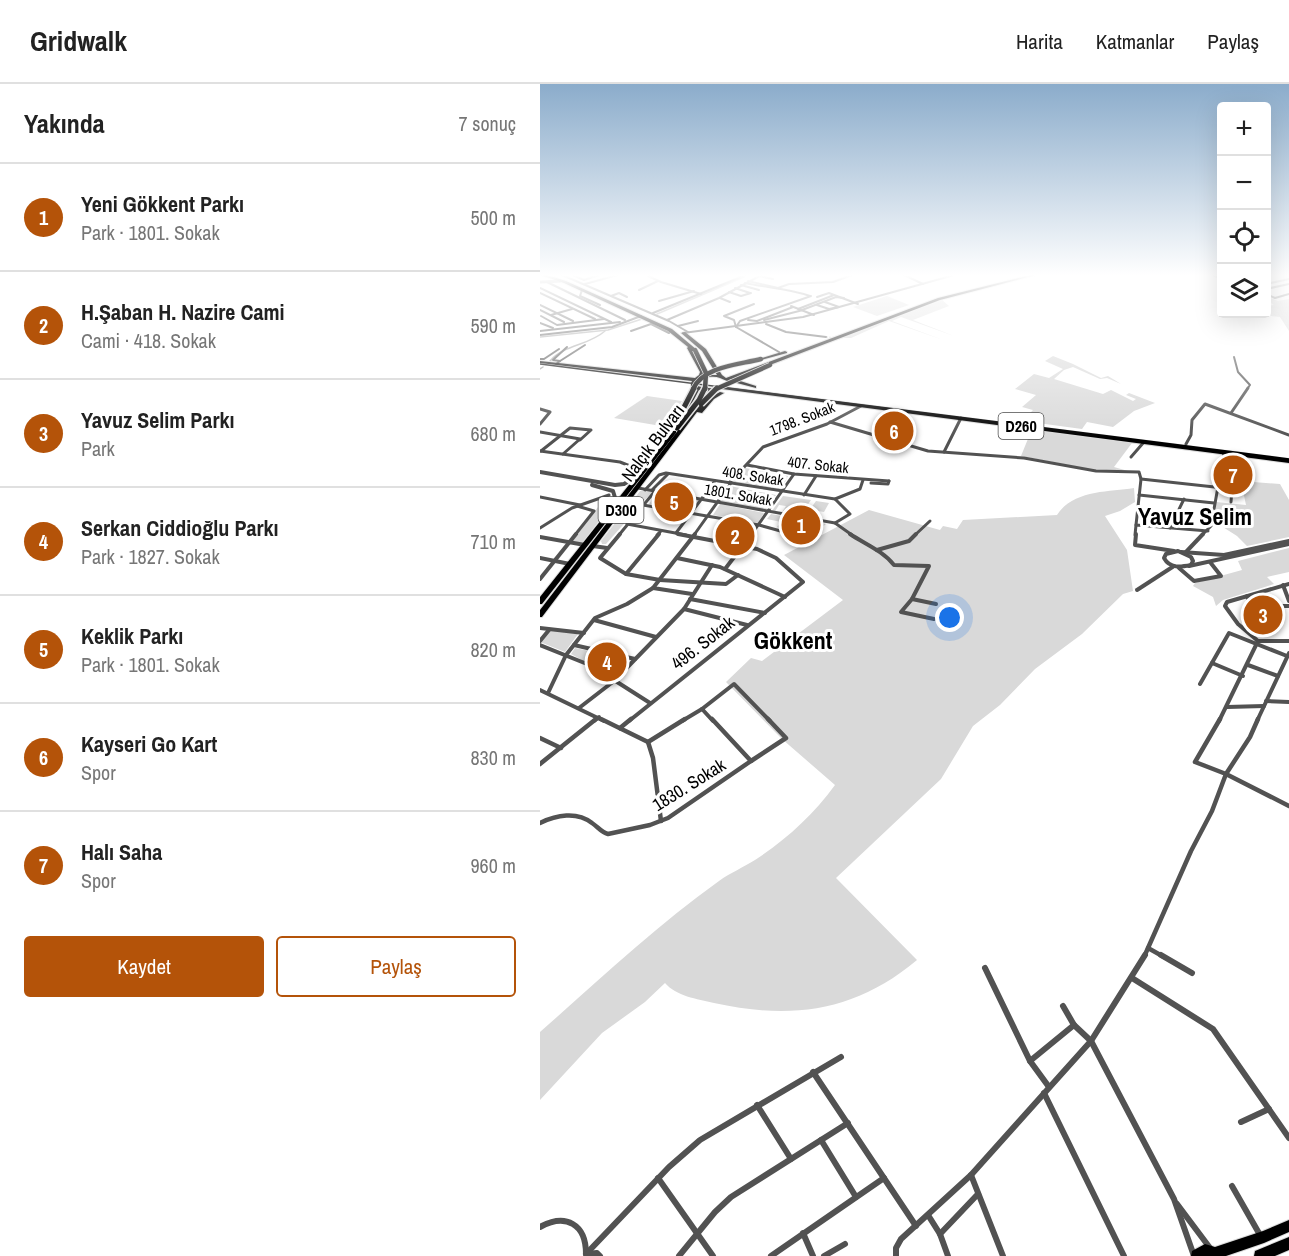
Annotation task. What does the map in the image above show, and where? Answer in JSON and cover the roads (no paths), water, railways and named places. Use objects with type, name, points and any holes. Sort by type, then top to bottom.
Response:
[{"type":"highway","points":[[663,329],[697,350],[708,361],[712,375],[710,392],[701,404]]},
{"type":"highway","points":[[676,329],[686,333],[704,350],[725,378],[756,390]]},
{"type":"highway","points":[[540,362],[558,362],[680,379],[725,378],[855,329]]},
{"type":"highway","name":"D300","points":[[725,378],[861,329]]},
{"type":"highway","points":[[639,476],[644,465],[688,409],[697,379],[702,372],[701,366],[691,351],[670,332]]},
{"type":"highway","points":[[686,333],[697,350]]},
{"type":"highway","points":[[659,447],[680,415],[698,378],[712,372],[807,346]]},
{"type":"highway","name":"Nalçık Bulvarı","points":[[540,615],[617,504],[699,400],[707,382],[707,372],[697,350]]},
{"type":"highway","name":"D300","points":[[701,404],[718,387],[789,355]]},
{"type":"highway","points":[[540,362],[660,380],[695,388],[756,390]]},
{"type":"highway","points":[[680,379],[698,375],[701,366]]},
{"type":"highway","points":[[736,375],[735,381],[756,390]]},
{"type":"highway","points":[[666,452],[721,388],[725,378]]},
{"type":"highway","points":[[712,398],[728,391],[756,390]]},
{"type":"highway","name":"D260","points":[[756,390],[1224,453],[1289,459]]},
{"type":"highway","name":"D260","points":[[756,390],[1289,459]]},
{"type":"highway","name":"Nalçık Bulvarı","points":[[540,602],[570,564],[638,488],[701,404]]},
{"type":"highway","points":[[1196,1256],[1205,1250],[1216,1253],[1262,1238],[1289,1226]]},
{"type":"highway","points":[[1260,1256],[1275,1253],[1289,1243]]},
{"type":"street","points":[[540,333],[577,329]]},
{"type":"street","points":[[631,331],[637,329]]},
{"type":"street","points":[[681,329],[686,333],[722,329]]},
{"type":"street","points":[[739,329],[779,352]]},
{"type":"street","points":[[777,329],[784,332],[826,337]]},
{"type":"street","points":[[567,347],[553,360],[558,362],[585,345]]},
{"type":"street","points":[[540,362],[559,349]]},
{"type":"street","points":[[1231,412],[1250,385],[1238,372],[1234,357]]},
{"type":"street","points":[[1186,444],[1191,435],[1192,420],[1205,404],[1289,435]]},
{"type":"street","name":"1798. Sokak","points":[[594,620],[653,588],[709,516],[730,483],[765,446],[830,422],[861,405]]},
{"type":"street","points":[[540,410],[550,412],[540,424]]},
{"type":"street","points":[[944,452],[961,418]]},
{"type":"street","points":[[830,422],[917,448],[1024,458],[1099,472],[1137,471],[1141,479],[1136,545],[1224,555],[1289,542]]},
{"type":"street","points":[[541,451],[572,427],[591,431],[563,455]]},
{"type":"street","points":[[540,432],[580,440]]},
{"type":"street","points":[[1131,457],[1144,442]]},
{"type":"street","points":[[541,451],[620,462],[635,468],[644,465]]},
{"type":"street","points":[[1184,552],[1196,544],[1212,524],[1224,453]]},
{"type":"street","name":"407. Sokak","points":[[746,465],[794,474],[888,484],[889,481]]},
{"type":"street","points":[[645,490],[660,475],[669,474]]},
{"type":"street","points":[[669,474],[600,558],[626,574],[660,580],[728,584],[738,575]]},
{"type":"street","name":"408. Sokak","points":[[669,474],[835,499]]},
{"type":"street","points":[[724,569],[759,525],[794,474]]},
{"type":"street","points":[[541,475],[615,485],[623,488],[609,488],[541,475]]},
{"type":"street","points":[[615,485],[624,484],[639,476]]},
{"type":"street","points":[[804,495],[816,476]]},
{"type":"street","points":[[1141,479],[1242,490]]},
{"type":"street","points":[[675,533],[715,481]]},
{"type":"street","points":[[863,481],[860,489],[835,499],[850,514],[835,523],[887,556],[897,566],[926,565],[929,567],[912,599],[901,612],[934,619]]},
{"type":"street","points":[[609,488],[616,495],[617,504]]},
{"type":"street","name":"1801. Sokak","points":[[638,488],[835,523]]},
{"type":"street","points":[[1231,502],[1232,489]]},
{"type":"street","points":[[540,528],[579,506],[609,495]]},
{"type":"street","points":[[1139,495],[1214,503]]},
{"type":"street","points":[[540,497],[594,511],[540,579]]},
{"type":"street","points":[[1170,528],[1184,499]]},
{"type":"street","points":[[644,505],[759,525],[808,539]]},
{"type":"street","points":[[876,551],[909,541],[930,521]]},
{"type":"street","points":[[627,524],[744,545]]},
{"type":"street","points":[[1136,525],[1208,531]]},
{"type":"street","points":[[626,574],[662,530]]},
{"type":"street","points":[[540,537],[607,548]]},
{"type":"street","points":[[1137,590],[1176,567],[1210,562],[1289,542]]},
{"type":"street","points":[[1189,566],[1196,544]]},
{"type":"street","name":"496. Sokak","points":[[621,728],[803,582],[774,556],[744,545]]},
{"type":"street","points":[[1174,551],[1166,554],[1164,558],[1193,581],[1221,576],[1210,562]]},
{"type":"street","points":[[1184,552],[1192,560]]},
{"type":"street","points":[[540,558],[570,564]]},
{"type":"street","points":[[677,558],[724,569],[785,597]]},
{"type":"street","points":[[579,708],[614,681],[684,609],[699,582],[712,565]]},
{"type":"street","points":[[540,571],[546,572]]},
{"type":"street","points":[[1289,584],[1227,603],[1225,607],[1257,643],[1289,641]]},
{"type":"street","points":[[1247,597],[1252,606],[1289,602],[1283,585]]},
{"type":"street","points":[[653,588],[766,613]]},
{"type":"street","points":[[912,599],[936,604]]},
{"type":"street","points":[[684,609],[748,625]]},
{"type":"street","points":[[548,693],[566,656],[594,620],[656,637]]},
{"type":"street","points":[[540,628],[584,633]]},
{"type":"street","points":[[549,629],[540,643],[592,666],[650,704]]},
{"type":"street","points":[[896,1256],[899,1242],[971,1175],[1091,1041],[1132,978],[1148,948],[1191,851],[1212,811],[1226,774],[1250,737],[1288,654],[1229,633],[1200,684]]},
{"type":"street","points":[[1257,643],[1227,707],[1195,762],[1226,774],[1289,806]]},
{"type":"street","points":[[574,645],[634,659]]},
{"type":"street","points":[[1212,663],[1243,676]]},
{"type":"street","points":[[1248,665],[1278,676]]},
{"type":"street","name":"1830. Sokak","points":[[540,823],[556,815],[579,818],[593,823],[602,832],[609,834],[661,821],[678,813],[786,738],[734,684],[702,709]]},
{"type":"street","points":[[540,690],[648,742],[653,758],[661,821]]},
{"type":"street","points":[[1227,707],[1289,702]]},
{"type":"street","points":[[648,742],[702,709],[751,761]]},
{"type":"street","points":[[540,764],[599,717]]},
{"type":"street","points":[[540,738],[561,748]]},
{"type":"street","points":[[1148,948],[1192,973]]},
{"type":"street","points":[[985,969],[1030,1060],[1049,1087]]},
{"type":"street","points":[[1132,978],[1213,1029],[1289,1138]]},
{"type":"street","points":[[1063,1006],[1074,1025],[1091,1041],[1174,1199],[1196,1256]]},
{"type":"street","points":[[1030,1060],[1074,1025]]},
{"type":"street","points":[[586,1255],[658,1178],[700,1140],[841,1057]]},
{"type":"street","points":[[813,1072],[916,1226]]},
{"type":"street","points":[[1044,1093],[1124,1256]]},
{"type":"street","points":[[757,1105],[791,1159]]},
{"type":"street","points":[[1241,1122],[1269,1109]]},
{"type":"street","points":[[679,1256],[731,1197],[848,1123]]},
{"type":"street","points":[[821,1140],[856,1197]]},
{"type":"street","points":[[971,1175],[1003,1256]]},
{"type":"street","points":[[658,1178],[713,1256]]},
{"type":"street","points":[[771,1256],[884,1178]]},
{"type":"street","points":[[1232,1186],[1262,1238]]},
{"type":"street","points":[[940,1234],[978,1194]]},
{"type":"street","points":[[1174,1199],[1216,1253]]},
{"type":"street","points":[[928,1215],[940,1234],[948,1256]]},
{"type":"street","points":[[540,1227],[555,1220],[573,1222],[584,1236],[586,1255]]},
{"type":"street","points":[[803,1233],[813,1256]]},
{"type":"street","points":[[824,1256],[845,1244]]},
{"type":"street","points":[[586,1255],[597,1253],[600,1256]]},
{"type":"waterway","points":[[540,337],[612,329]]},
{"type":"waterway","points":[[550,361],[563,351],[591,340],[605,331]]},
{"type":"tunnel","points":[[826,337],[840,339]]},
{"type":"tunnel","points":[[780,353],[791,358]]},
{"type":"tram line","points":[[540,364],[1289,459]]},
{"type":"place","name":"Kayseri Go Kart","points":[[894,431]]},
{"type":"place","name":"Halı Saha","points":[[1233,475]]},
{"type":"place","name":"Keklik Parkı","points":[[674,502]]},
{"type":"place","name":"Yeni Gökkent Parkı","points":[[801,525]]},
{"type":"place","name":"H.Şaban H. Nazire Cami","points":[[735,536]]},
{"type":"place","name":"Yavuz Selim Parkı","points":[[1263,615]]},
{"type":"place","name":"Serkan Ciddioğlu Parkı","points":[[607,662]]},
{"type":"district","name":"Yavuz Selim","points":[[1195,517]]},
{"type":"district","name":"Gökkent","points":[[793,641]]}]
